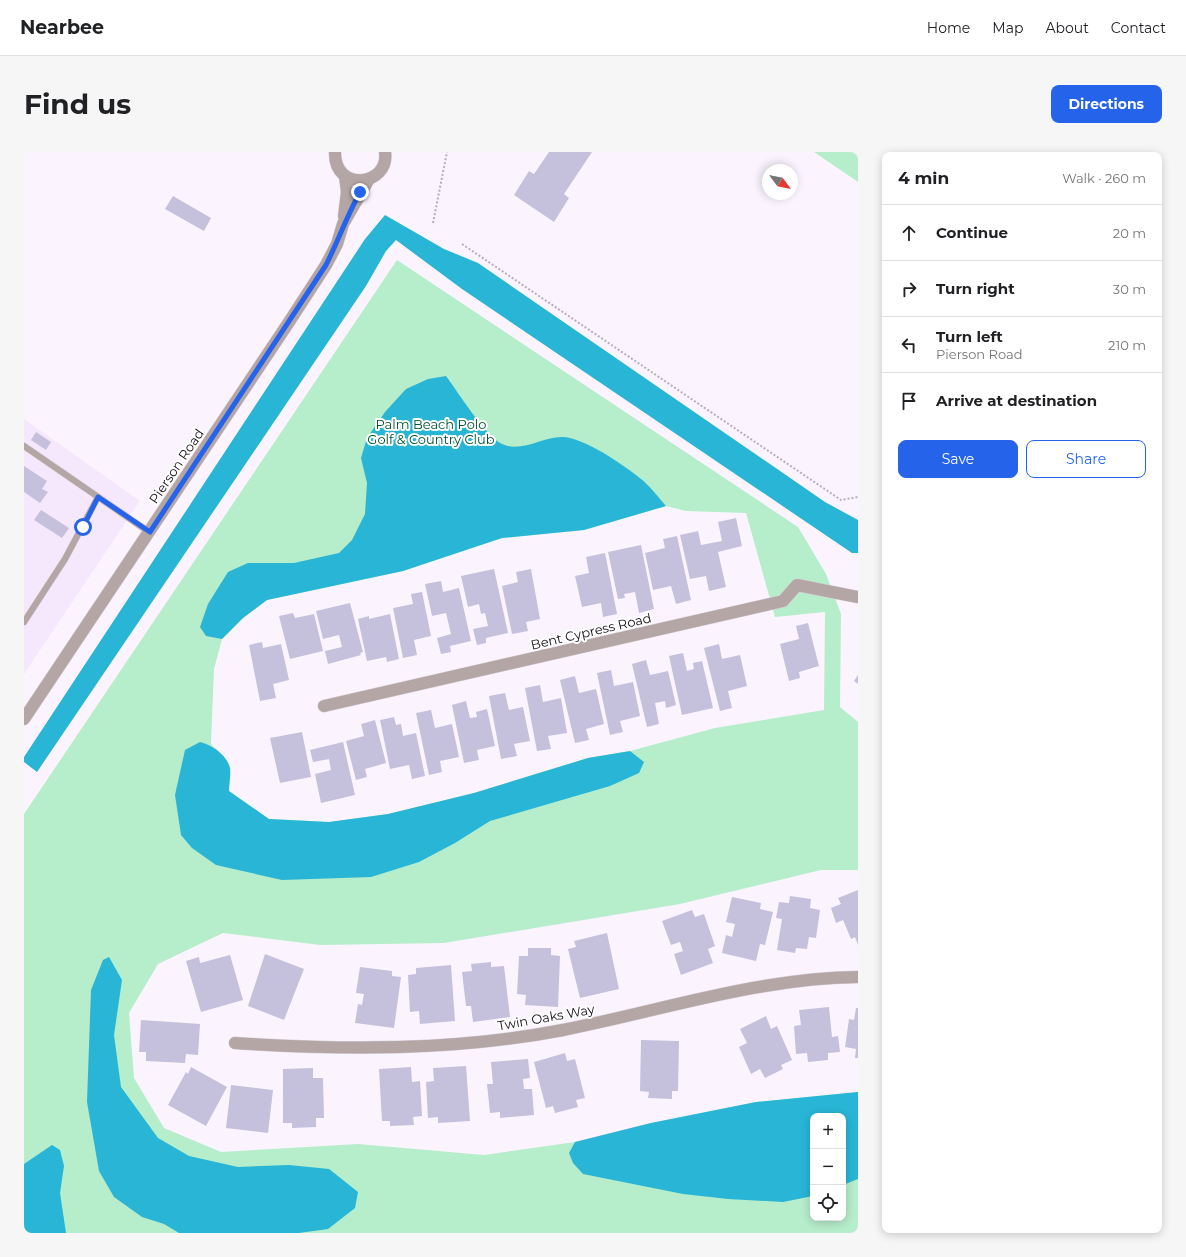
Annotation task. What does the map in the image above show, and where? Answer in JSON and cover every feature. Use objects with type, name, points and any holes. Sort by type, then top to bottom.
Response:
[{"type":"street","points":[[335,152],[337,166],[345,176],[357,180],[369,179]]},
{"type":"street","name":"Pierson Road","points":[[343,224],[369,179],[382,167],[386,153]]},
{"type":"street","name":"Pierson Road","points":[[24,719],[150,532],[326,265],[337,244],[343,224],[347,192],[345,176]]},
{"type":"street","name":"Bent Cypress Road","points":[[324,706],[782,601],[797,585],[858,597]]},
{"type":"street","name":"Twin Oaks Way","points":[[234,1043],[337,1049],[393,1048],[457,1044],[562,1030],[771,984],[819,978],[858,977]]},
{"type":"lane","points":[[24,446],[150,532]]},
{"type":"lane","points":[[24,622],[65,559],[98,497]]},
{"type":"path","points":[[433,223],[447,152]]},
{"type":"path","points":[[462,244],[841,500],[858,497]]},
{"type":"shaded area","points":[[24,419],[140,501],[24,674]]},
{"type":"green space","points":[[814,152],[858,152],[858,182]]},
{"type":"green space","name":"Palm Beach Polo Golf & Country Club","points":[[397,260],[798,527],[826,574],[841,614],[840,707],[858,722],[858,870],[821,870],[680,904],[444,943],[320,945],[223,933],[158,964],[129,1013],[134,1078],[164,1128],[221,1152],[358,1144],[484,1155],[575,1142],[651,1123],[756,1102],[858,1092],[858,1233],[24,1233],[24,814]],"holes":[[[666,506],[686,511],[746,513],[775,617],[825,612],[824,710],[715,728],[630,751],[588,758],[474,793],[388,814],[329,822],[269,819],[229,791],[228,764],[222,755],[211,744],[214,669],[222,639],[243,618],[267,600],[403,571],[502,538],[584,530]]]},
{"type":"water","points":[[385,215],[444,249],[478,263],[825,502],[858,520],[858,553],[852,553],[462,289],[396,240],[386,251],[366,286],[37,772],[24,762],[24,757],[365,239]]},
{"type":"water","points":[[446,376],[480,424],[495,440],[502,444],[517,447],[561,437],[580,441],[614,459],[634,473],[648,485],[666,506],[584,530],[502,538],[403,571],[267,600],[243,618],[222,639],[206,636],[200,627],[208,604],[228,572],[248,563],[294,563],[339,553],[352,540],[365,514],[367,483],[361,458],[367,438],[385,412],[406,389],[428,379]]},
{"type":"water","points":[[200,742],[218,751],[226,759],[230,768],[229,791],[269,819],[329,822],[388,814],[474,793],[588,758],[630,751],[644,762],[639,773],[610,786],[490,821],[455,843],[419,862],[371,877],[282,880],[216,865],[192,848],[181,835],[175,795],[185,750]]},
{"type":"water","points":[[109,957],[122,980],[114,1035],[121,1087],[158,1138],[189,1156],[238,1167],[289,1165],[329,1169],[358,1192],[355,1208],[328,1229],[299,1233],[179,1233],[164,1224],[142,1217],[114,1197],[99,1171],[87,1102],[91,990],[103,960]]},
{"type":"water","points":[[858,1092],[858,1179],[846,1184],[846,1113],[810,1113],[810,1197],[783,1202],[728,1199],[683,1194],[583,1174],[573,1163],[569,1153],[575,1142],[651,1123],[756,1102]]},
{"type":"water","points":[[52,1145],[60,1150],[64,1166],[60,1193],[66,1233],[24,1233],[24,1164]]},
{"type":"building","points":[[549,152],[592,152],[564,194],[569,198],[554,222],[514,195],[529,171],[534,174]]},
{"type":"building","points":[[173,196],[211,218],[204,231],[165,209]]},
{"type":"building","points":[[36,432],[51,442],[46,450],[31,440]]},
{"type":"building","points":[[24,466],[47,481],[42,489],[48,492],[40,503],[24,492]]},
{"type":"building","points":[[41,510],[69,528],[62,538],[34,520]]},
{"type":"building","points":[[736,518],[742,546],[718,552],[726,587],[709,591],[706,576],[690,579],[680,535],[698,531],[701,545],[722,541],[718,522]]},
{"type":"building","points":[[677,536],[691,600],[676,604],[671,586],[653,590],[645,553],[665,548],[663,539]]},
{"type":"building","points":[[641,545],[654,609],[639,613],[635,592],[624,594],[625,598],[618,599],[608,552]]},
{"type":"building","points":[[605,553],[617,614],[603,617],[601,603],[582,607],[575,576],[589,573],[586,557]]},
{"type":"building","points":[[494,569],[508,633],[486,638],[486,643],[477,645],[473,629],[488,626],[485,613],[481,614],[479,604],[468,607],[461,576]]},
{"type":"building","points":[[531,569],[540,619],[526,622],[528,631],[512,634],[502,586],[518,582],[516,572]]},
{"type":"building","points":[[441,581],[443,592],[459,588],[471,641],[450,646],[451,652],[441,654],[437,638],[451,634],[446,613],[432,616],[425,584]]},
{"type":"building","points":[[422,592],[431,636],[414,640],[417,655],[403,658],[393,608],[413,604],[411,594]]},
{"type":"building","points":[[350,603],[363,652],[360,653],[361,655],[328,664],[325,651],[342,647],[339,635],[323,639],[316,611]]},
{"type":"building","points":[[293,613],[295,618],[314,614],[323,651],[290,659],[279,616]]},
{"type":"building","points":[[390,614],[399,659],[387,662],[386,657],[367,661],[358,619],[369,616],[369,619]]},
{"type":"building","points":[[808,623],[819,666],[799,672],[800,678],[789,681],[780,644],[799,639],[796,626]]},
{"type":"building","points":[[262,642],[263,648],[281,644],[289,680],[273,684],[276,698],[260,701],[249,645]]},
{"type":"building","points":[[719,644],[722,659],[740,655],[747,686],[728,691],[732,708],[720,711],[704,648]]},
{"type":"building","points":[[683,653],[687,671],[694,669],[693,663],[702,661],[713,708],[682,715],[669,656]]},
{"type":"building","points":[[646,660],[650,675],[668,671],[676,705],[666,708],[665,701],[655,703],[659,724],[647,727],[632,664]]},
{"type":"building","points":[[611,670],[614,686],[633,682],[640,716],[620,721],[623,732],[610,735],[597,673]]},
{"type":"building","points":[[858,675],[858,684],[854,681]]},
{"type":"building","points":[[575,676],[579,693],[596,689],[604,724],[586,729],[589,740],[575,743],[560,680]]},
{"type":"building","points":[[540,685],[543,702],[561,698],[567,733],[548,736],[551,749],[537,751],[525,688]]},
{"type":"building","points":[[505,693],[509,710],[523,707],[530,741],[514,744],[517,756],[501,759],[489,696]]},
{"type":"building","points":[[466,701],[470,718],[477,717],[476,712],[487,709],[495,746],[477,750],[479,760],[464,763],[452,705]]},
{"type":"building","points":[[431,710],[435,728],[452,724],[459,757],[440,761],[442,772],[429,775],[416,713]]},
{"type":"building","points":[[394,717],[396,725],[401,724],[403,736],[416,733],[425,776],[412,779],[409,765],[390,769],[380,720]]},
{"type":"building","points":[[375,720],[386,763],[365,769],[367,777],[356,780],[346,741],[364,736],[361,724]]},
{"type":"building","points":[[302,732],[311,777],[280,783],[270,738]]},
{"type":"building","points":[[343,742],[355,795],[321,803],[315,774],[331,770],[329,759],[313,762],[310,750]]},
{"type":"building","points":[[858,890],[858,945],[855,937],[851,939],[843,920],[836,923],[831,908],[841,904],[838,898]]},
{"type":"building","points":[[790,896],[811,899],[810,908],[820,910],[816,938],[809,937],[807,949],[796,948],[795,953],[777,950],[782,919],[776,918],[779,902],[789,903]]},
{"type":"building","points":[[732,897],[761,903],[760,909],[773,912],[765,945],[760,944],[756,961],[722,953],[726,935],[732,937],[735,924],[726,922]]},
{"type":"building","points":[[692,910],[695,917],[704,914],[715,946],[708,949],[713,963],[681,975],[674,954],[683,951],[680,942],[671,945],[662,921]]},
{"type":"building","points":[[607,933],[619,989],[580,998],[568,949],[576,947],[574,941]]},
{"type":"building","points":[[528,948],[551,948],[551,955],[560,956],[558,1007],[525,1005],[526,995],[517,994],[519,956],[528,956]]},
{"type":"building","points":[[265,954],[304,969],[284,1020],[248,1006]]},
{"type":"building","points":[[230,955],[243,1000],[201,1012],[186,961],[199,957],[200,963]]},
{"type":"building","points":[[491,962],[491,967],[504,966],[510,1017],[473,1022],[471,1006],[466,1006],[462,972],[472,971],[471,964]]},
{"type":"building","points":[[451,965],[455,1021],[420,1024],[419,1011],[410,1012],[408,975],[416,974],[416,968]]},
{"type":"building","points":[[360,967],[392,971],[392,976],[401,977],[394,1028],[355,1023],[358,1004],[362,1005],[364,994],[356,993]]},
{"type":"building","points":[[829,1007],[832,1037],[838,1036],[840,1052],[828,1053],[828,1060],[808,1062],[807,1053],[796,1054],[794,1026],[801,1025],[799,1010]]},
{"type":"building","points":[[856,1008],[858,1008],[858,1058],[855,1058],[856,1049],[845,1047],[849,1019],[854,1020]]},
{"type":"building","points":[[766,1016],[771,1029],[777,1026],[792,1060],[781,1065],[783,1069],[765,1078],[760,1069],[751,1074],[739,1047],[747,1043],[740,1029]]},
{"type":"building","points":[[141,1020],[200,1024],[198,1055],[186,1054],[185,1063],[146,1061],[146,1052],[139,1052]]},
{"type":"building","points":[[641,1040],[679,1041],[678,1091],[672,1091],[672,1099],[648,1098],[649,1092],[640,1091]]},
{"type":"building","points":[[565,1053],[567,1061],[575,1059],[585,1098],[576,1100],[578,1107],[555,1113],[553,1106],[546,1108],[534,1062]]},
{"type":"building","points":[[528,1059],[530,1078],[523,1079],[524,1089],[532,1089],[534,1115],[500,1118],[500,1112],[490,1113],[487,1084],[493,1084],[491,1062]]},
{"type":"building","points":[[466,1066],[470,1121],[438,1123],[438,1117],[428,1118],[426,1082],[434,1081],[433,1068]]},
{"type":"building","points":[[191,1067],[227,1087],[206,1126],[168,1105],[186,1072],[188,1074]]},
{"type":"building","points":[[411,1067],[412,1082],[420,1081],[422,1116],[413,1117],[414,1125],[390,1126],[390,1121],[382,1121],[379,1069]]},
{"type":"building","points":[[313,1068],[313,1078],[323,1078],[324,1118],[316,1118],[316,1127],[292,1128],[292,1123],[283,1123],[283,1069]]},
{"type":"building","points":[[231,1085],[273,1090],[268,1133],[226,1128]]},
{"type":"route","points":[[83,527],[98,497],[150,532],[326,265],[337,244],[343,224],[360,192]]}]
